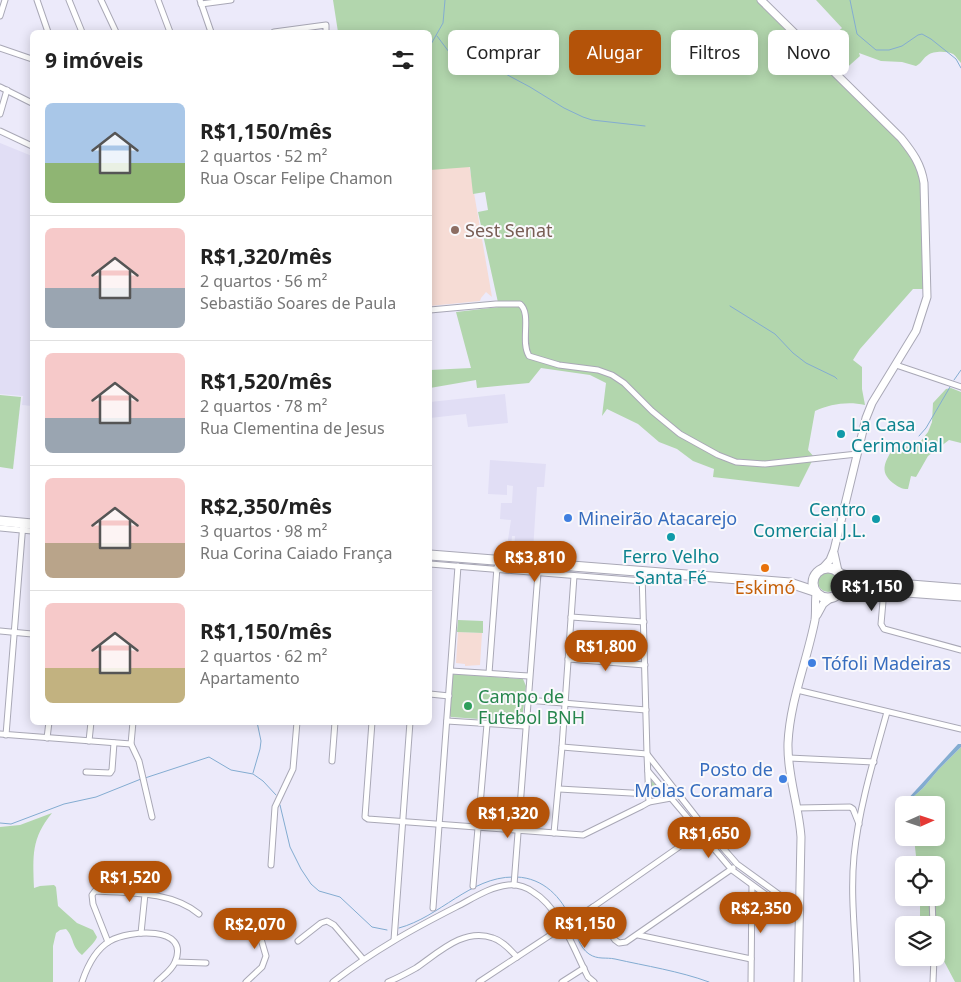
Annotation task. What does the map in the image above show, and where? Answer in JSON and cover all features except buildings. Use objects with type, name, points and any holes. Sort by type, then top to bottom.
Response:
[{"type":"highway","points":[[0,521],[22,527],[30,525]]},
{"type":"highway","points":[[432,555],[494,560],[643,577],[790,583],[815,592],[825,598],[832,597],[840,591],[884,590],[961,596]]},
{"type":"highway","points":[[790,583],[828,568],[861,581],[961,589]]},
{"type":"highway","points":[[815,592],[812,583],[819,572]]},
{"type":"highway","points":[[840,573],[843,581],[840,591]]},
{"type":"street","points":[[0,16],[5,0]]},
{"type":"street","points":[[37,0],[47,30]]},
{"type":"street","points":[[69,0],[81,30]]},
{"type":"street","points":[[101,0],[115,30]]},
{"type":"street","points":[[158,0],[169,30]]},
{"type":"street","points":[[210,30],[200,2],[231,0]]},
{"type":"street","points":[[761,0],[901,138],[916,156],[923,172],[927,297],[916,331],[869,409],[834,550],[830,560],[819,572]]},
{"type":"street","points":[[289,30],[326,25],[326,30]]},
{"type":"street","points":[[0,48],[30,58]]},
{"type":"street","points":[[0,87],[30,102]]},
{"type":"street","points":[[0,114],[7,90]]},
{"type":"street","points":[[0,131],[30,145]]},
{"type":"street","points":[[432,310],[496,304],[520,304],[525,312],[524,345],[529,356],[552,364],[598,370],[612,375],[624,383],[652,411],[680,434],[718,455],[736,462],[765,464],[857,454]]},
{"type":"street","points":[[896,365],[961,387]]},
{"type":"street","points":[[6,735],[22,527]]},
{"type":"street","points":[[0,528],[22,527],[30,530]]},
{"type":"street","points":[[834,550],[834,560],[840,573]]},
{"type":"street","points":[[489,673],[498,569],[494,560]]},
{"type":"street","points":[[432,564],[574,576],[643,577],[649,802]]},
{"type":"street","points":[[433,908],[458,566]]},
{"type":"street","points":[[514,883],[538,573]]},
{"type":"street","points":[[554,833],[566,703],[574,576]]},
{"type":"street","points":[[884,590],[881,624],[884,629],[961,650]]},
{"type":"street","points":[[815,592],[815,620]]},
{"type":"street","points":[[798,982],[801,838],[789,758],[788,734],[815,620],[823,604],[832,597]]},
{"type":"street","points":[[571,617],[644,622]]},
{"type":"street","points":[[0,631],[30,634]]},
{"type":"street","points":[[568,659],[645,665]]},
{"type":"street","points":[[451,671],[529,676]]},
{"type":"street","points":[[797,690],[961,730]]},
{"type":"street","points":[[432,694],[449,696]]},
{"type":"street","points":[[527,700],[646,710]]},
{"type":"street","points":[[857,982],[854,858],[859,824],[887,712]]},
{"type":"street","points":[[447,721],[525,726]]},
{"type":"street","points":[[473,886],[487,724]]},
{"type":"street","points":[[47,738],[48,725]]},
{"type":"street","points":[[90,741],[91,725]]},
{"type":"street","points":[[132,725],[131,744],[137,755],[152,817]]},
{"type":"street","points":[[271,865],[275,807],[293,769],[297,725]]},
{"type":"street","points":[[332,761],[335,725]]},
{"type":"street","points":[[372,725],[365,818],[372,820],[586,834],[649,802],[671,798]]},
{"type":"street","points":[[394,940],[410,725]]},
{"type":"street","points":[[0,734],[131,744]]},
{"type":"street","points":[[86,772],[110,773],[112,770],[114,743]]},
{"type":"street","points":[[562,747],[647,754],[701,823],[737,864],[799,909]]},
{"type":"street","points":[[789,758],[874,762]]},
{"type":"street","points":[[648,770],[732,870],[799,920]]},
{"type":"street","points":[[559,789],[649,794]]},
{"type":"street","points":[[682,812],[688,807]]},
{"type":"street","points":[[798,808],[850,807],[859,824]]},
{"type":"street","points":[[479,982],[593,907],[699,833],[701,823]]},
{"type":"street","points":[[593,907],[615,940],[619,943],[626,942],[732,870],[737,864]]},
{"type":"street","points":[[333,982],[362,959],[394,940],[492,889],[514,883],[543,899],[552,910],[588,977],[594,982]]},
{"type":"street","points":[[751,982],[752,886]]},
{"type":"street","points":[[108,942],[93,904],[93,893],[95,891],[145,894],[179,902],[199,914]]},
{"type":"street","points":[[141,933],[145,894]]},
{"type":"street","points":[[246,917],[261,939],[266,956],[262,967],[246,982]]},
{"type":"street","points":[[298,941],[321,923],[327,921],[334,925],[362,959]]},
{"type":"street","points":[[82,982],[92,960],[108,942],[126,935],[141,933],[160,934],[171,938],[177,948],[176,962],[157,982]]},
{"type":"street","points":[[388,982],[415,968],[464,937],[484,935],[494,938],[503,943],[517,956]]},
{"type":"street","points":[[638,935],[751,959]]},
{"type":"street","points":[[176,962],[206,963]]},
{"type":"street","points":[[933,982],[934,966]]},
{"type":"street","points":[[562,982],[584,968]]},
{"type":"shaded area","points":[[0,143],[30,155],[30,406],[22,405],[23,396],[0,394]]},
{"type":"shaded area","name":"Sest Senat","points":[[469,164],[492,297],[486,292],[480,301],[432,306],[432,168]]},
{"type":"shaded area","points":[[505,394],[508,423],[468,427],[466,414],[432,418],[432,402]]},
{"type":"shaded area","points":[[490,460],[546,464],[544,487],[537,487],[533,551],[514,550],[515,536],[512,536],[511,546],[507,546],[511,520],[500,519],[501,503],[512,503],[513,486],[507,485],[507,495],[488,494]]},
{"type":"shaded area","points":[[458,632],[482,633],[480,665],[465,666],[465,664],[456,663]]},
{"type":"green space","points":[[333,0],[758,0],[788,30],[768,30],[768,75],[834,75],[908,149],[920,173],[923,289],[913,289],[860,349],[853,360],[862,367],[862,389],[865,405],[839,404],[815,411],[808,450],[814,457],[799,487],[713,477],[714,469],[693,461],[677,449],[659,442],[638,424],[607,409],[602,416],[606,383],[590,375],[541,368],[529,383],[477,388],[476,380],[432,388],[432,370],[471,368],[456,312],[499,307],[478,212],[488,210],[485,192],[473,194],[470,167],[432,170],[432,30],[338,30]]},
{"type":"green space","points":[[816,0],[961,0],[961,63],[953,54],[944,52],[937,52],[926,56],[916,66],[902,62],[881,61],[859,53],[860,56],[849,66],[849,30],[840,30],[842,28]]},
{"type":"green space","points":[[951,388],[961,392],[961,443],[949,440],[928,456],[916,477],[911,476],[908,489],[900,488],[888,479],[886,474],[885,465],[888,456],[894,447],[917,446],[928,432],[932,422],[933,403],[946,389]]},
{"type":"green space","points":[[0,395],[21,397],[13,469],[0,467]]},
{"type":"green space","points":[[828,572],[835,575],[838,582],[835,589],[828,592],[821,589],[818,582],[821,575]]},
{"type":"green space","points":[[458,620],[483,621],[483,633],[457,632]]},
{"type":"green space","points":[[452,674],[523,679],[526,686],[522,721],[451,717],[449,715]]},
{"type":"green space","points":[[961,747],[961,982],[955,982],[945,963],[945,916],[920,916],[920,906],[945,906],[945,856],[916,856],[915,846],[945,846],[945,796],[914,796]]},
{"type":"green space","points":[[651,780],[665,796],[652,799]]},
{"type":"green space","points":[[52,813],[45,822],[37,839],[33,866],[34,888],[54,885],[56,887],[58,906],[77,923],[93,930],[97,937],[82,955],[76,949],[66,929],[56,933],[53,946],[53,982],[0,982],[0,827],[20,825]]},
{"type":"water","points":[[958,744],[961,744],[961,747],[923,788],[914,796],[910,796]]},
{"type":"waterway","points":[[432,42],[443,23],[445,0]]},
{"type":"waterway","points":[[850,0],[857,34],[876,50],[889,50],[902,46],[922,34],[956,59],[961,68]]},
{"type":"waterway","points":[[437,36],[449,52],[459,59],[500,71],[583,117],[592,120],[645,126]]},
{"type":"waterway","points":[[730,306],[775,334],[793,353],[806,363],[837,379]]},
{"type":"waterway","points":[[954,380],[961,370]]},
{"type":"waterway","points":[[919,436],[926,428],[950,387]]},
{"type":"waterway","points":[[253,773],[261,741],[258,725]]},
{"type":"waterway","points":[[145,778],[209,757],[231,770],[253,774],[263,781],[276,795]]},
{"type":"waterway","points":[[0,823],[11,824],[64,804],[96,797],[141,779]]},
{"type":"waterway","points":[[280,805],[290,847],[311,884],[319,891],[340,897],[372,927],[387,930]]},
{"type":"waterway","points":[[399,928],[414,923],[483,883],[513,877]]},
{"type":"waterway","points":[[517,877],[535,881],[550,890],[562,904],[571,920]]},
{"type":"waterway","points":[[572,924],[581,945],[592,956],[662,969],[709,982]]},
{"type":"place","name":"Sest Senat","points":[[455,230]]},
{"type":"place","name":"La Casa Cerimonial","points":[[841,434]]},
{"type":"place","name":"Mineirão Atacarejo","points":[[568,518]]},
{"type":"place","name":"Centro Comercial J.L.","points":[[876,519]]},
{"type":"place","name":"Ferro Velho Santa Fé","points":[[671,537]]},
{"type":"place","name":"Eskimó","points":[[765,568]]},
{"type":"place","name":"Tófoli Madeiras","points":[[812,663]]},
{"type":"place","name":"Campo de Futebol BNH","points":[[468,706]]},
{"type":"place","name":"Posto de Molas Coramara","points":[[783,779]]}]
